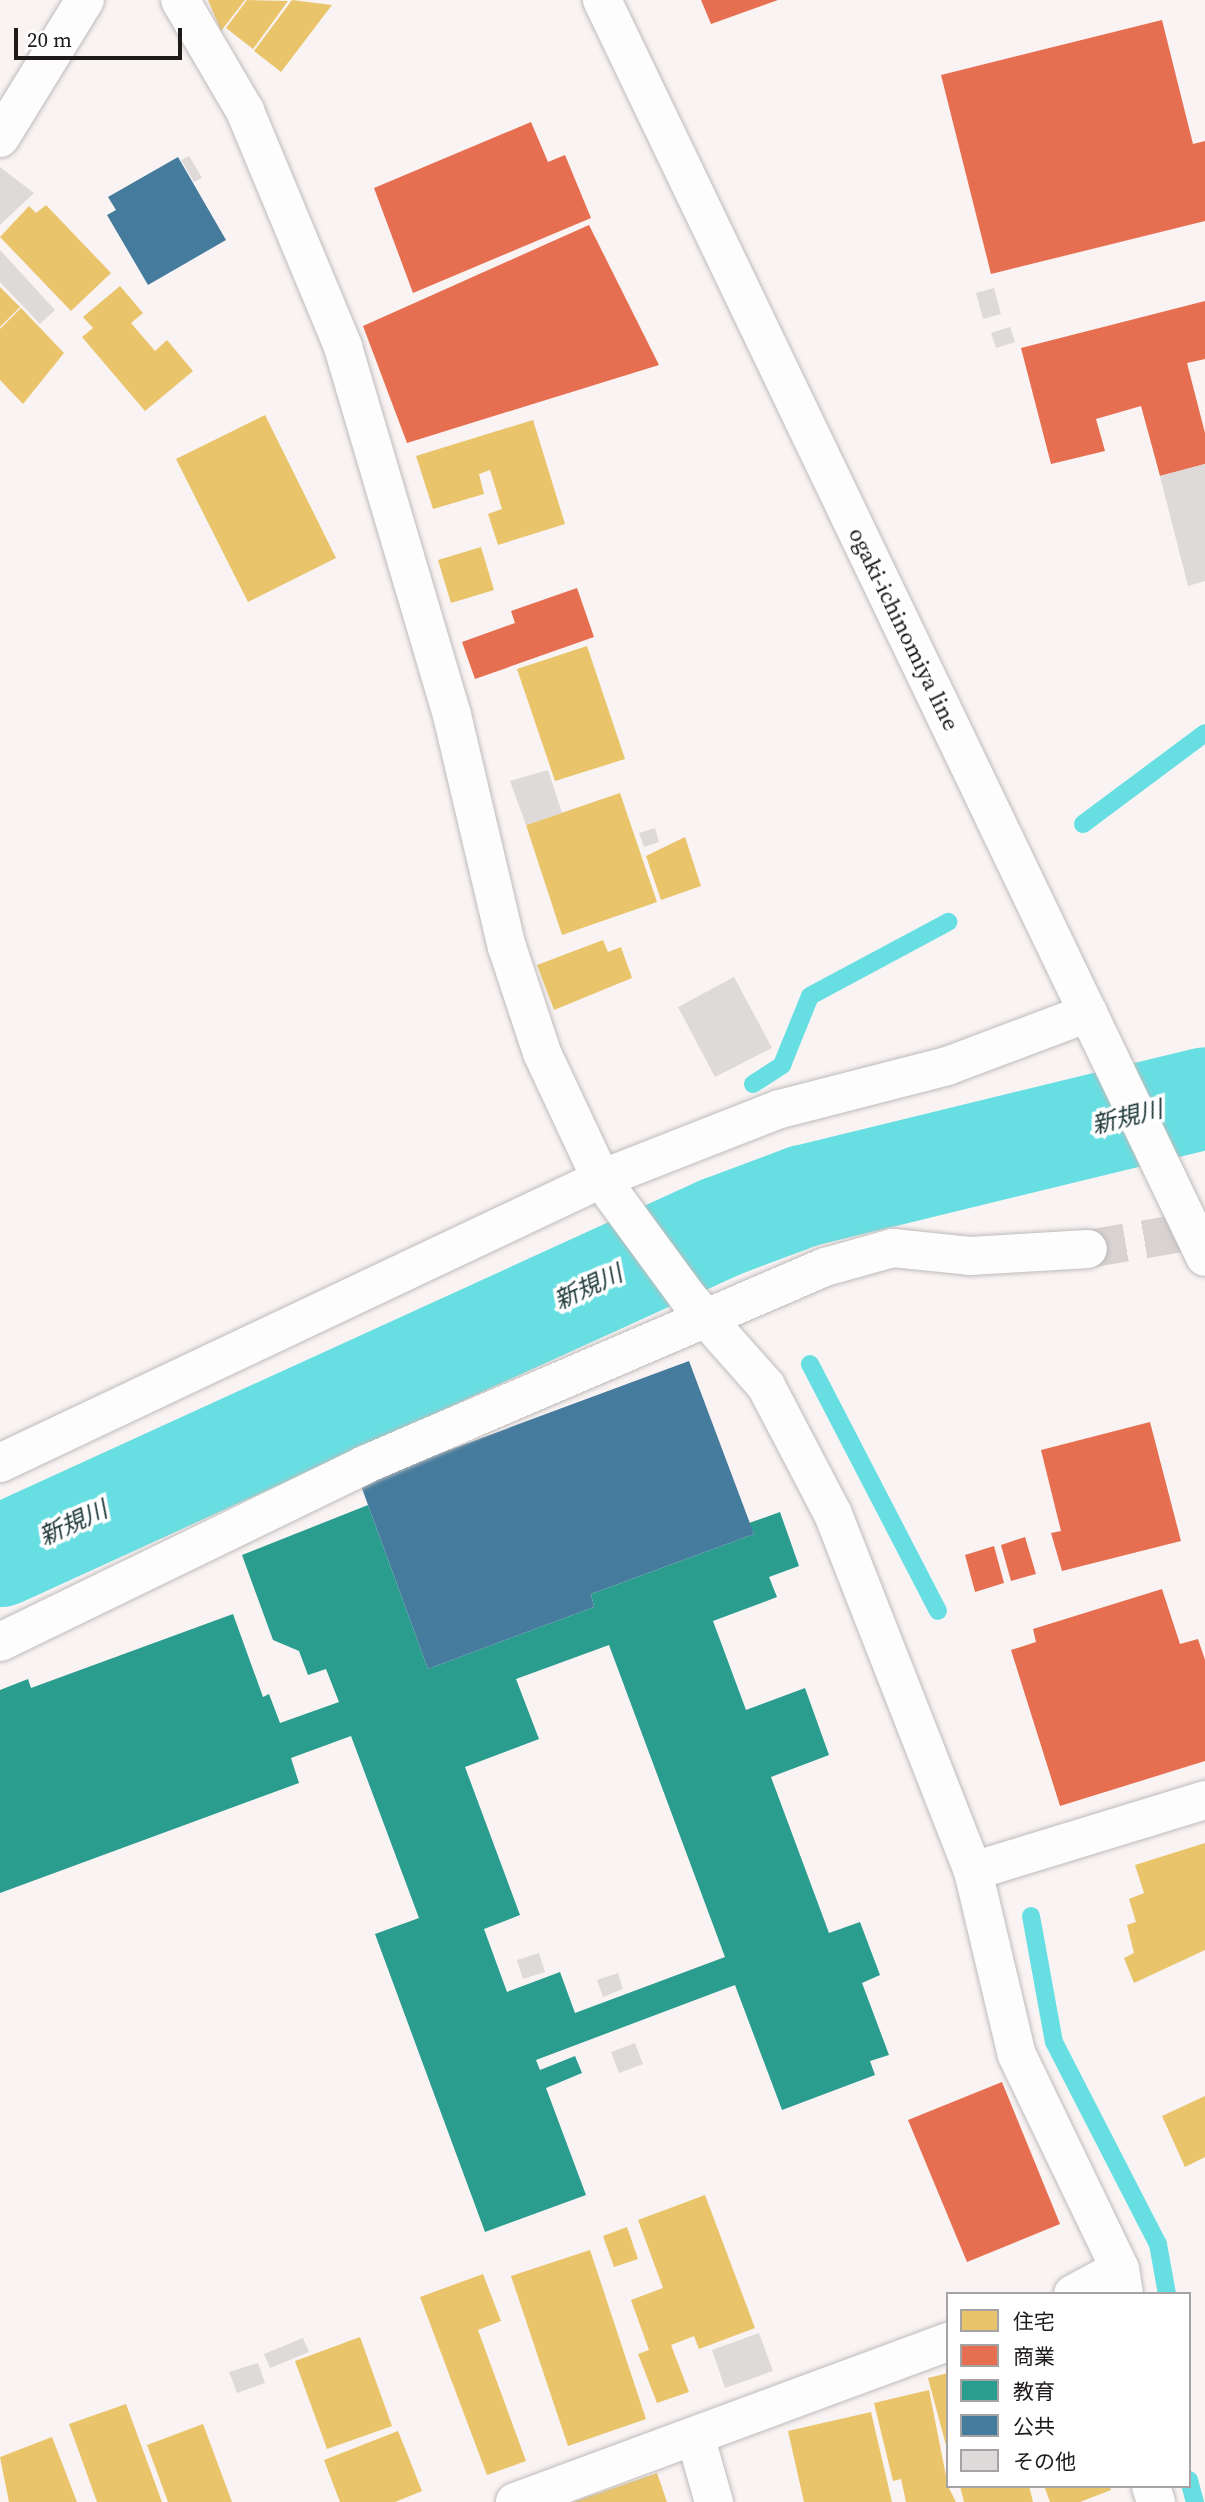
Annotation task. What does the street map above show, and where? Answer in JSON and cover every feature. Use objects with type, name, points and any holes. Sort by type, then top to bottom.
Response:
[{"type":"street","points":[[0,138],[85,0]]},
{"type":"street","points":[[180,0],[245,111],[343,347],[452,715],[506,947],[542,1053],[607,1188],[766,1386],[833,1514],[973,1871],[1017,2054],[1122,2282],[1081,2292]]},
{"type":"street","name":"ogaki-ichinomiya line","points":[[602,0],[1205,1258]]},
{"type":"street","points":[[0,1463],[780,1109],[1095,1029]]},
{"type":"street","points":[[0,1642],[364,1465],[700,1307],[893,1248],[970,1256],[1088,1250]]},
{"type":"street","points":[[973,1871],[1205,1800]]},
{"type":"street","points":[[514,2502],[696,2439],[946,2343]]},
{"type":"street","points":[[696,2439],[714,2502]]},
{"type":"building: 住宅","points":[[208,0],[245,0],[221,31]]},
{"type":"building: 住宅","points":[[247,0],[288,1],[253,49],[226,28]]},
{"type":"building: 住宅","points":[[292,0],[332,5],[281,72],[254,51]]},
{"type":"building: 住宅","points":[[46,205],[111,273],[71,311],[0,237],[29,206],[36,213]]},
{"type":"building: 住宅","points":[[120,286],[143,313],[131,323],[155,351],[167,340],[193,371],[145,411],[82,337],[93,328],[83,317]]},
{"type":"building: 住宅","points":[[0,287],[20,307],[0,327]]},
{"type":"building: 住宅","points":[[21,308],[64,353],[23,404],[0,380],[0,329]]},
{"type":"building: 住宅","points":[[265,415],[336,558],[248,602],[176,459]]},
{"type":"building: 住宅","points":[[533,420],[565,524],[498,545],[488,514],[502,509],[490,470],[479,474],[484,494],[433,509],[416,456]]},
{"type":"building: 住宅","points":[[481,547],[494,590],[451,603],[438,560]]},
{"type":"building: 住宅","points":[[587,646],[625,759],[555,781],[517,669]]},
{"type":"building: 住宅","points":[[620,793],[657,902],[562,935],[526,825]]},
{"type":"building: 住宅","points":[[685,837],[701,886],[661,900],[646,856]]},
{"type":"building: 住宅","points":[[603,940],[608,952],[621,947],[632,978],[554,1010],[537,965]]},
{"type":"building: 住宅","points":[[1205,1843],[1205,1950],[1134,1983],[1124,1958],[1134,1953],[1127,1925],[1136,1922],[1129,1899],[1144,1893],[1135,1865]]},
{"type":"building: 住宅","points":[[1205,2096],[1205,2157],[1185,2167],[1162,2116]]},
{"type":"building: 住宅","points":[[705,2195],[755,2328],[699,2349],[694,2336],[671,2345],[689,2392],[657,2403],[638,2354],[649,2350],[631,2300],[663,2288],[638,2220]]},
{"type":"building: 住宅","points":[[627,2227],[638,2259],[614,2267],[603,2236]]},
{"type":"building: 住宅","points":[[590,2250],[646,2419],[568,2446],[511,2276]]},
{"type":"building: 住宅","points":[[483,2274],[501,2321],[478,2330],[526,2461],[487,2475],[420,2297]]},
{"type":"building: 住宅","points":[[360,2337],[392,2426],[327,2449],[295,2361]]},
{"type":"building: 住宅","points":[[946,2374],[946,2445],[928,2378]]},
{"type":"building: 住宅","points":[[929,2390],[946,2488],[949,2488],[956,2502],[906,2502],[901,2479],[893,2481],[874,2403]]},
{"type":"building: 住宅","points":[[126,2404],[162,2502],[97,2502],[69,2424]]},
{"type":"building: 住宅","points":[[871,2412],[892,2502],[804,2502],[788,2431]]},
{"type":"building: 住宅","points":[[203,2424],[232,2502],[168,2502],[147,2445]]},
{"type":"building: 住宅","points":[[398,2431],[422,2491],[395,2502],[340,2502],[324,2460]]},
{"type":"building: 住宅","points":[[52,2437],[77,2502],[9,2502],[0,2457]]},
{"type":"building: 住宅","points":[[657,2473],[667,2502],[573,2502]]},
{"type":"building: 住宅","points":[[960,2488],[1030,2488],[1033,2502],[964,2502]]},
{"type":"building: 住宅","points":[[1045,2488],[1111,2490],[1080,2502],[1050,2502]]},
{"type":"building: 商業","points":[[701,0],[778,0],[711,24]]},
{"type":"building: 商業","points":[[1162,20],[1193,144],[1205,141],[1205,221],[991,274],[941,75]]},
{"type":"building: 商業","points":[[531,122],[548,162],[565,155],[591,218],[413,293],[374,188]]},
{"type":"building: 商業","points":[[589,225],[659,365],[407,443],[363,326]]},
{"type":"building: 商業","points":[[1205,301],[1205,359],[1187,363],[1205,433],[1205,464],[1160,476],[1141,406],[1096,419],[1105,451],[1051,464],[1021,348]]},
{"type":"building: 商業","points":[[577,588],[594,637],[475,679],[462,642],[515,623],[511,611]]},
{"type":"building: 商業","points":[[1150,1422],[1181,1541],[1062,1571],[1051,1533],[1061,1531],[1041,1450]]},
{"type":"building: 商業","points":[[1025,1537],[1036,1574],[1011,1581],[1001,1545]]},
{"type":"building: 商業","points":[[994,1546],[1004,1583],[975,1592],[965,1555]]},
{"type":"building: 商業","points":[[1162,1589],[1180,1644],[1198,1639],[1205,1660],[1205,1761],[1060,1806],[1011,1650],[1036,1642],[1033,1629]]},
{"type":"building: 商業","points":[[1002,2082],[1060,2224],[967,2262],[908,2120]]},
{"type":"building: 教育","points":[[368,1505],[428,1669],[594,1607],[591,1594],[754,1534],[749,1523],[780,1512],[799,1566],[769,1577],[777,1597],[713,1621],[746,1710],[805,1688],[829,1755],[771,1777],[829,1933],[860,1922],[880,1975],[862,1983],[889,2055],[870,2061],[875,2075],[782,2110],[735,1985],[536,2060],[540,2070],[575,2056],[582,2073],[546,2088],[586,2195],[485,2232],[375,1934],[419,1918],[351,1736],[291,1758],[299,1783],[0,1893],[0,1690],[28,1679],[31,1688],[233,1614],[263,1697],[269,1694],[280,1723],[339,1702],[326,1669],[308,1675],[299,1651],[273,1640],[242,1555]],"holes":[[[609,1645],[725,1957],[575,2013],[560,1972],[507,1992],[484,1929],[520,1915],[465,1767],[539,1739],[516,1679]]]},
{"type":"building: 公共","points":[[178,157],[226,240],[148,285],[107,215],[116,210],[108,197]]},
{"type":"building: 公共","points":[[689,1361],[754,1534],[591,1594],[594,1607],[428,1669],[360,1483]]},
{"type":"building: その他","points":[[189,156],[202,178],[194,182],[181,160]]},
{"type":"building: その他","points":[[0,167],[34,193],[0,225]]},
{"type":"building: その他","points":[[0,250],[55,310],[40,324],[0,282]]},
{"type":"building: その他","points":[[994,288],[1001,314],[983,319],[976,293]]},
{"type":"building: その他","points":[[1010,327],[1015,342],[996,348],[991,333]]},
{"type":"building: その他","points":[[1205,464],[1205,581],[1188,586],[1160,476]]},
{"type":"building: その他","points":[[548,770],[562,813],[526,825],[510,781]]},
{"type":"building: その他","points":[[655,828],[659,842],[644,847],[639,833]]},
{"type":"building: その他","points":[[734,977],[772,1048],[715,1077],[678,1007]]},
{"type":"building: その他","points":[[539,1953],[545,1972],[523,1979],[517,1960]]},
{"type":"building: その他","points":[[618,1973],[623,1989],[603,1997],[597,1980]]},
{"type":"building: その他","points":[[635,2043],[643,2064],[619,2073],[611,2052]]},
{"type":"building: その他","points":[[759,2333],[773,2371],[725,2388],[712,2350]]},
{"type":"building: その他","points":[[303,2338],[309,2352],[270,2368],[264,2354]]},
{"type":"building: その他","points":[[258,2363],[265,2383],[237,2393],[229,2372]]},
{"type":"waterway","points":[[1083,824],[1205,733]]},
{"type":"waterway","points":[[753,1084],[782,1065],[810,996],[948,922]]},
{"type":"waterway","name":"新規川","points":[[0,1556],[721,1227],[804,1196],[1205,1098]]},
{"type":"waterway","points":[[810,1364],[938,1611]]},
{"type":"waterway","points":[[1031,1916],[1054,2042],[1158,2244],[1167,2292]]},
{"type":"waterway","points":[[1191,2487],[1195,2502]]},
{"type":"tunnel","points":[[1088,1249],[1205,1229]]}]
